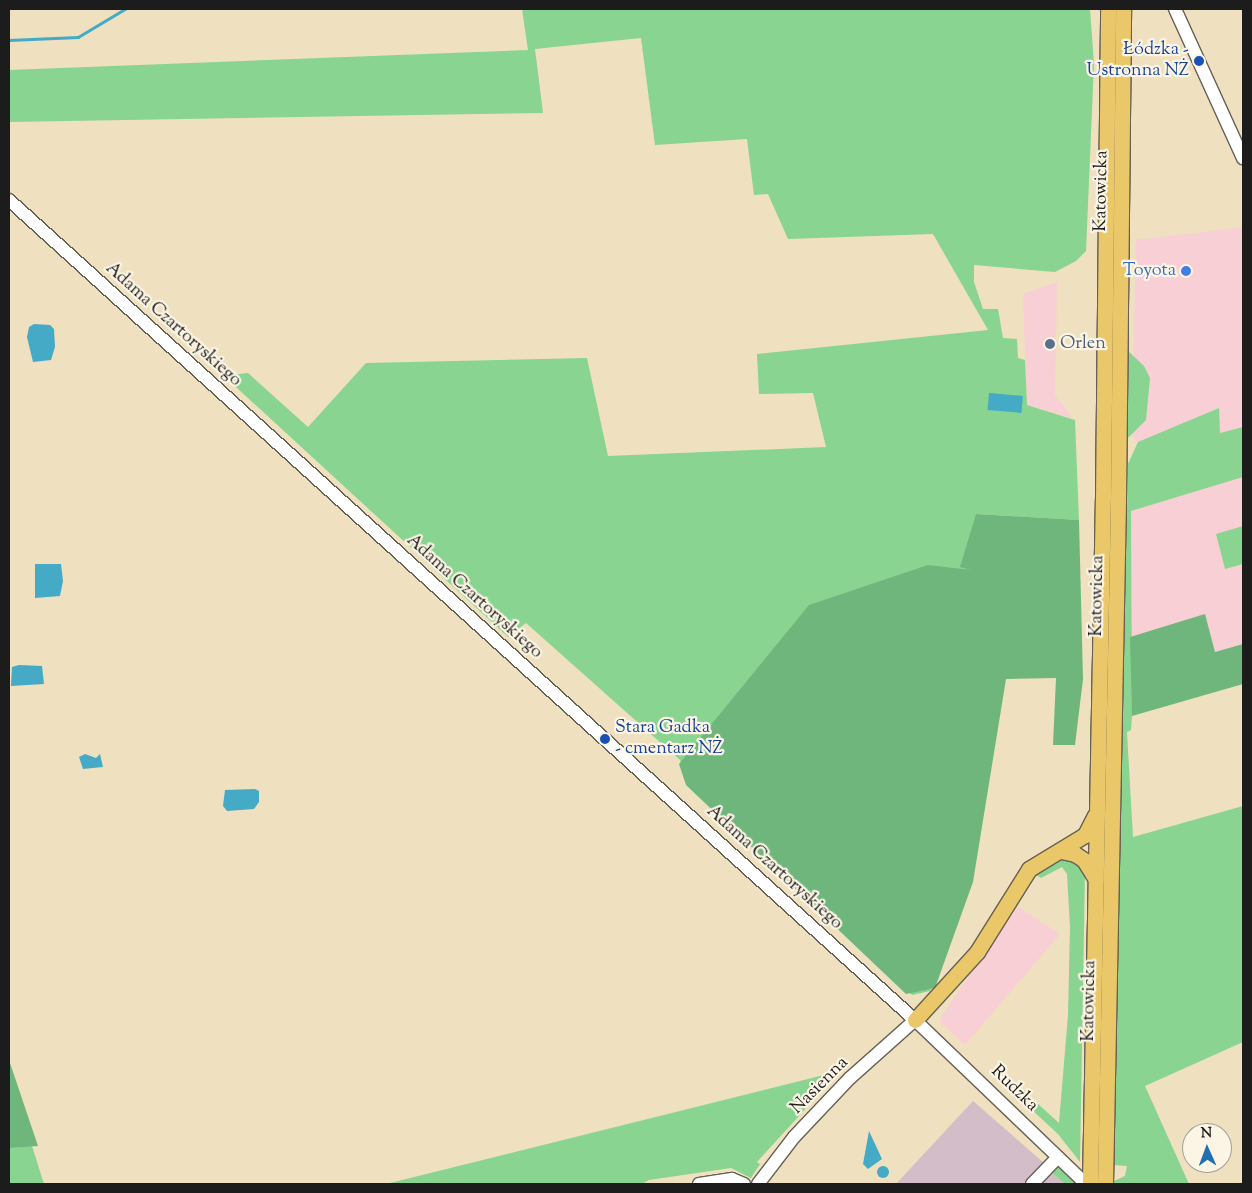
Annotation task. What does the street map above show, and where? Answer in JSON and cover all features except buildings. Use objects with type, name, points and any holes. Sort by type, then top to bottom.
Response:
[{"type":"main road","name":"Katowicka","points":[[1105,1184],[1098,1137],[1096,879],[1108,9]]},
{"type":"main road","points":[[1123,16],[1132,9]]},
{"type":"main road","name":"Katowicka","points":[[1088,1184],[1098,1137],[1118,509],[1123,16]]},
{"type":"main road","points":[[915,1020],[977,952],[1029,869],[1039,860],[1060,851],[1085,835],[1097,809]]},
{"type":"main road","points":[[1060,851],[1084,860],[1096,879]]},
{"type":"street","points":[[1176,9],[1243,158]]},
{"type":"street","name":"Adama Czartoryskiego","points":[[9,200],[915,1020]]},
{"type":"street","name":"Rudzka","points":[[915,1020],[1088,1184]]},
{"type":"street","name":"Nasienna","points":[[758,1184],[794,1137],[850,1078],[915,1020]]},
{"type":"street","points":[[1032,1184],[1058,1157]]},
{"type":"street","points":[[699,1184],[732,1179],[744,1184]]},
{"type":"shaded area","points":[[1243,227],[1243,427],[1220,434],[1218,408],[1139,443],[1132,436],[1136,240]]},
{"type":"shaded area","points":[[1057,282],[1055,395],[1073,418],[1027,405],[1023,294]]},
{"type":"shaded area","points":[[1243,477],[1243,526],[1216,535],[1225,568],[1243,564],[1243,644],[1215,652],[1205,615],[1130,637],[1131,511]]},
{"type":"shaded area","points":[[1018,907],[1060,934],[965,1045],[940,1022],[942,1015]]},
{"type":"shaded area","points":[[973,1101],[1044,1163],[1024,1184],[896,1184]]},
{"type":"shaded area","points":[[1051,1172],[1065,1184],[1036,1184]]},
{"type":"green space","points":[[522,9],[1090,9],[1094,64],[1086,251],[1076,261],[1055,272],[974,265],[974,282],[983,309],[998,309],[1003,338],[1017,339],[1018,358],[1025,360],[1027,405],[1075,420],[1079,520],[976,514],[1020,581],[966,896],[930,991],[912,995],[689,785],[680,760],[526,623],[508,637],[224,376],[248,373],[308,427],[366,363],[587,358],[608,456],[826,447],[813,393],[759,394],[757,354],[988,330],[933,234],[788,239],[768,194],[754,195],[747,139],[655,145],[641,38],[535,49],[543,113],[9,122],[9,70],[528,50]]},
{"type":"green space","points":[[1126,349],[1144,366],[1150,378],[1146,420],[1125,441]]},
{"type":"green space","points":[[1219,408],[1220,433],[1243,427],[1243,477],[1131,511],[1132,716],[1131,730],[1127,732],[1133,837],[1243,806],[1243,1042],[1145,1086],[1182,1168],[1182,1173],[1184,1173],[1189,1184],[1114,1184],[1114,1181],[1125,1176],[1127,1166],[1113,1165],[1128,464],[1138,442]]},
{"type":"green space","points":[[976,514],[1079,520],[1083,679],[1075,745],[1053,745],[1056,678],[1006,679],[973,882],[935,988],[906,994],[686,785],[679,764],[809,605],[928,565],[971,570],[960,567]]},
{"type":"green space","points":[[1243,526],[1243,564],[1225,569],[1216,534]]},
{"type":"green space","points":[[1205,614],[1215,652],[1243,644],[1243,684],[1132,716],[1130,637]]},
{"type":"green space","points":[[1073,857],[1085,872],[1080,1162],[1058,1134],[1031,1109],[1037,1103],[1059,1123],[1068,1015],[1070,927],[1067,874],[1062,867],[1041,878],[1033,873],[1052,860]]},
{"type":"green space","points":[[9,1060],[38,1146],[9,1148]]},
{"type":"green space","points":[[840,1071],[757,1162],[760,1164],[751,1178],[731,1168],[649,1180],[642,1184],[386,1184]]},
{"type":"green space","points":[[32,1146],[44,1184],[9,1184],[9,1148]]},
{"type":"green space","points":[[1057,1167],[1076,1184],[1065,1184],[1051,1172]]},
{"type":"water","points":[[34,324],[50,325],[54,329],[55,347],[51,360],[33,362],[27,337],[29,327]]},
{"type":"water","points":[[989,393],[1023,396],[1021,413],[988,410]]},
{"type":"water","points":[[35,564],[61,564],[63,581],[60,596],[35,598]]},
{"type":"water","points":[[19,665],[42,666],[44,684],[11,686],[12,667]]},
{"type":"water","points":[[85,754],[96,758],[100,754],[103,767],[83,769],[79,757]]},
{"type":"water","points":[[255,789],[259,791],[259,802],[254,809],[227,811],[223,806],[225,790]]},
{"type":"water","points":[[869,1131],[882,1159],[868,1169],[863,1164]]},
{"type":"water","points":[[885,1166],[888,1167],[888,1177],[881,1178],[878,1177],[877,1170],[878,1167]]},
{"type":"waterway","points":[[9,40],[78,37],[125,9]]},
{"type":"place","name":"Łódzka - Ustronna NŻ","points":[[1199,61]]},
{"type":"place","name":"Toyota","points":[[1186,271]]},
{"type":"place","name":"Orlen","points":[[1050,344]]},
{"type":"place","name":"Stara Gadka - cmentarz NŻ","points":[[605,739]]}]
